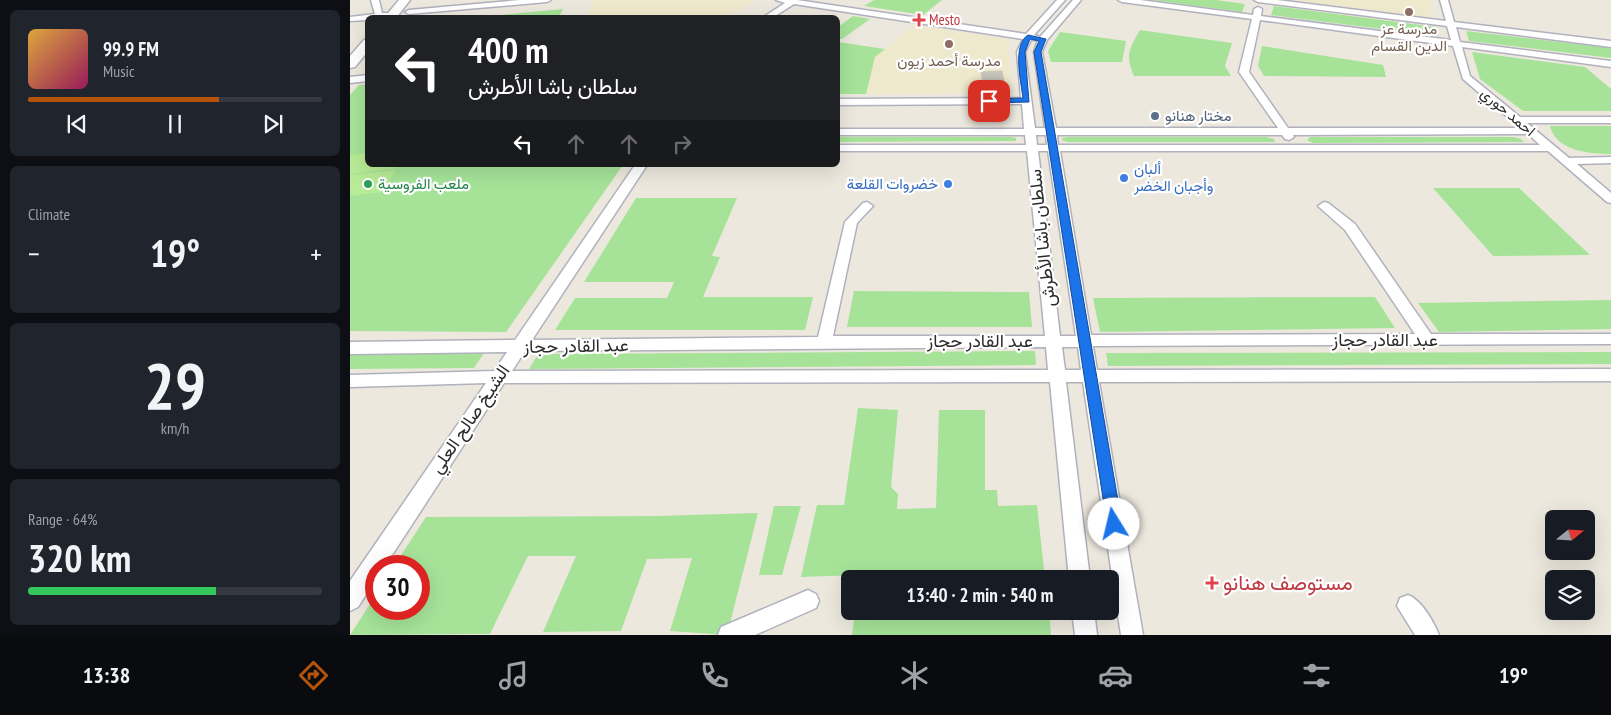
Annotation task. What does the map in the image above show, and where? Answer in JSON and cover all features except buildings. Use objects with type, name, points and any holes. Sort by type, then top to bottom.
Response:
[{"type":"street","points":[[375,0],[385,15]]},
{"type":"street","points":[[387,15],[405,0]]},
{"type":"street","points":[[407,15],[420,0]]},
{"type":"street","points":[[407,15],[547,0]]},
{"type":"street","points":[[780,0],[1035,38]]},
{"type":"street","name":"سلطان باشا الأطرش","points":[[1061,0],[1035,38],[1132,635]]},
{"type":"street","name":"سلطان باشا الأطرش","points":[[1077,0],[1021,52],[1079,570]]},
{"type":"street","points":[[1122,0],[1611,64]]},
{"type":"street","points":[[1296,148],[1244,72],[1260,0],[1611,44]]},
{"type":"street","name":"احمد حوري","points":[[1444,0],[1466,77],[1611,199]]},
{"type":"street","points":[[771,15],[794,1]]},
{"type":"street","points":[[350,19],[365,18]]},
{"type":"street","points":[[350,64],[365,46]]},
{"type":"street","points":[[350,79],[365,62]]},
{"type":"street","points":[[350,79],[365,78]]},
{"type":"street","points":[[840,102],[1027,101]]},
{"type":"street","points":[[1516,120],[1611,120]]},
{"type":"street","points":[[840,132],[1530,131]]},
{"type":"street","points":[[840,148],[1550,148]]},
{"type":"street","points":[[1565,160],[1611,160]]},
{"type":"street","name":"الشيخ صالح العلي","points":[[350,600],[640,167]]},
{"type":"street","points":[[824,342],[851,222],[867,206]]},
{"type":"street","points":[[1324,206],[1350,227],[1427,340]]},
{"type":"street","name":"عبد القادر حجاز","points":[[350,348],[824,342],[1611,339]]},
{"type":"street","name":"عبد القادر حجاز","points":[[350,381],[498,377],[1611,374]]},
{"type":"street","points":[[729,635],[808,601]]},
{"type":"street","points":[[1408,606],[1428,635]]},
{"type":"street","points":[[1084,620],[1086,635]]},
{"type":"shaded area","name":"مدرسة عز الدين القسام","points":[[1290,0],[1430,0],[1433,18],[1337,6]]},
{"type":"shaded area","points":[[593,1],[755,1],[730,15],[588,15]]},
{"type":"shaded area","points":[[914,25],[1007,39],[1012,93],[866,94],[875,57]]},
{"type":"green space","points":[[874,0],[942,0],[923,15],[864,6]]},
{"type":"green space","points":[[1152,0],[1216,0],[1245,4],[1242,12]]},
{"type":"green space","points":[[1274,6],[1436,27],[1438,36],[1271,15]]},
{"type":"green space","points":[[563,9],[560,15],[501,15]]},
{"type":"green space","points":[[853,16],[870,19],[842,39],[840,39],[840,26]]},
{"type":"green space","points":[[1140,30],[1232,43],[1225,66],[1231,76],[1134,76],[1129,57],[1133,42]]},
{"type":"green space","points":[[1466,31],[1611,48],[1611,58],[1469,41]]},
{"type":"green space","points":[[1060,32],[1126,41],[1122,62],[1051,62],[1048,51]]},
{"type":"green space","points":[[840,42],[885,49],[875,57],[866,94],[840,94]]},
{"type":"green space","points":[[1262,46],[1383,65],[1386,77],[1264,76],[1258,66]]},
{"type":"green space","points":[[1472,52],[1585,67],[1611,89],[1611,111],[1523,111],[1480,79]]},
{"type":"green space","points":[[365,84],[365,167],[622,167],[506,332],[350,331],[350,95],[359,85]]},
{"type":"green space","points":[[1550,126],[1611,126],[1611,154],[1584,152],[1566,146],[1553,134]]},
{"type":"green space","points":[[840,137],[1011,137],[1016,138],[1016,141],[840,142]]},
{"type":"green space","points":[[1266,137],[1274,139],[1275,142],[1067,142],[1062,140],[1062,138]]},
{"type":"green space","points":[[1310,137],[1514,137],[1524,142],[1313,143],[1307,140]]},
{"type":"green space","points":[[365,153],[365,167],[397,167],[350,174],[350,155]]},
{"type":"green space","name":"ملعب الفروسية","points":[[396,170],[381,192],[350,196],[350,175]]},
{"type":"green space","points":[[1433,188],[1519,188],[1590,255],[1493,256]]},
{"type":"green space","points":[[636,198],[737,198],[712,256],[720,257],[703,297],[813,297],[805,330],[555,330],[575,298],[667,298],[674,282],[584,282]]},
{"type":"green space","points":[[854,291],[1029,292],[1032,327],[847,327]]},
{"type":"green space","points":[[1375,297],[1395,328],[1100,332],[1093,298]]},
{"type":"green space","points":[[1611,300],[1611,329],[1439,332],[1418,303]]},
{"type":"green space","points":[[1035,351],[1036,365],[529,369],[538,354]]},
{"type":"green space","points":[[1611,352],[1611,364],[1108,366],[1106,353]]},
{"type":"green space","points":[[484,353],[474,368],[350,369],[350,354]]},
{"type":"green space","points":[[858,408],[898,410],[891,487],[898,494],[897,509],[936,508],[939,410],[985,410],[985,490],[997,490],[998,506],[1037,505],[1044,570],[841,570],[841,576],[801,577],[817,505],[844,505]]},
{"type":"green space","points":[[774,506],[801,506],[782,575],[759,575]]},
{"type":"green space","points":[[758,513],[727,635],[670,631],[692,558],[647,559],[621,631],[543,632],[576,556],[528,556],[490,634],[350,635],[365,612],[365,620],[430,620],[430,555],[401,555],[426,517],[657,516]]},
{"type":"green space","points":[[854,620],[1050,620],[1051,635],[852,635]]},
{"type":"place","name":"مدرسة عز الدين القسام","points":[[1409,12]]},
{"type":"place","name":"Mesto","points":[[919,20]]},
{"type":"place","name":"مدرسة أحمد زيون","points":[[949,44]]},
{"type":"place","name":"مختار هنانو","points":[[1155,116]]},
{"type":"place","name":"ألبان وأجبان الخضر","points":[[1124,178]]},
{"type":"place","name":"ملعب الفروسية","points":[[368,184]]},
{"type":"place","name":"خضروات القلعة","points":[[948,184]]},
{"type":"place","name":"مستوصف هنانو","points":[[1212,583]]},
{"type":"route","points":[[989,101],[1027,101],[1021,52],[1028,37],[1042,39],[1038,52],[1114,524]]}]
